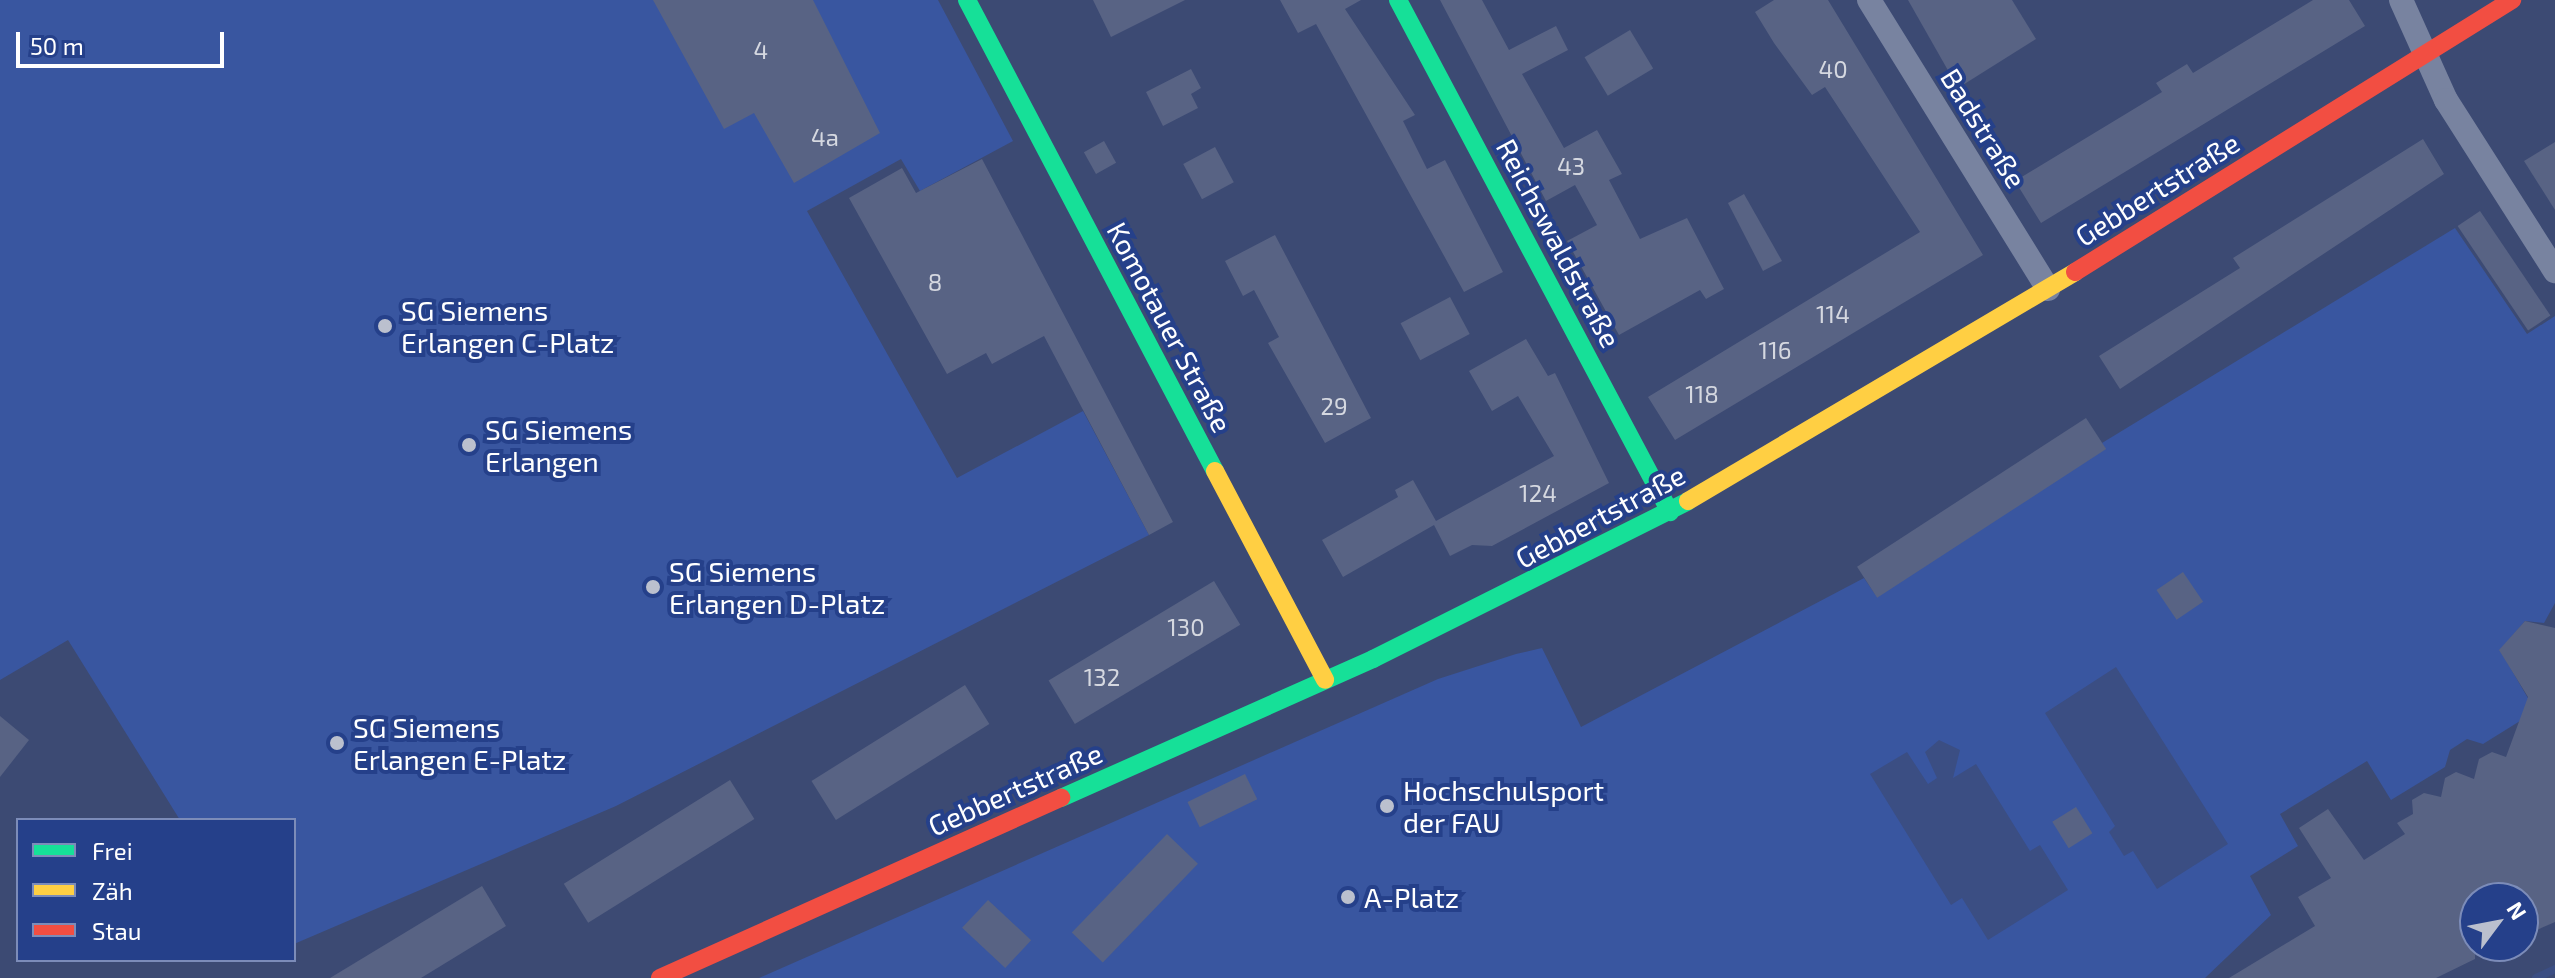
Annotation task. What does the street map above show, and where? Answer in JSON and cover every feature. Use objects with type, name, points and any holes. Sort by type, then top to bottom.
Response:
[{"type":"street","name":"Komotauer Straße","points":[[967,0],[1325,680]]},
{"type":"street","name":"Reichswaldstraße","points":[[1398,0],[1670,512]]},
{"type":"street","name":"Badstraße","points":[[1869,0],[2048,289]]},
{"type":"street","points":[[2401,0],[2446,100],[2555,271]]},
{"type":"street","name":"Gebbertstraße","points":[[660,978],[1325,680],[1670,512],[2048,289],[2512,0]]},
{"type":"shaded area","name":"SG Siemens Erlangen","points":[[0,0],[938,0],[1013,141],[920,191],[901,159],[807,211],[957,478],[1083,411],[1149,535],[616,806],[296,943],[296,818],[179,818],[68,640],[0,680]]},
{"type":"shaded area","points":[[2455,228],[2527,334],[2555,316],[2555,603],[2544,623],[2525,621],[2500,650],[2529,700],[2520,721],[2483,744],[2467,739],[2450,750],[2445,767],[2391,800],[2367,761],[2280,814],[2298,846],[2250,876],[2271,915],[2205,978],[759,978],[1438,679],[1516,654],[1542,648],[1581,727],[1864,578],[1875,594],[2105,449],[2102,443]]},
{"type":"shaded area","points":[[2116,667],[2228,844],[2157,889],[2133,851],[2124,856],[2109,832],[2115,826],[2045,713]]},
{"type":"shaded area","points":[[1939,740],[1960,750],[1953,778],[1976,764],[2030,851],[2040,845],[2068,890],[1988,940],[1962,898],[1951,905],[1870,774],[1907,752],[1928,784],[1937,778],[1925,752]]},
{"type":"building","points":[[653,0],[813,0],[880,133],[794,183],[754,113],[724,129]]},
{"type":"building","points":[[1093,0],[1185,0],[1111,37]]},
{"type":"building","points":[[1280,0],[1361,0],[1345,9],[1415,115],[1403,121],[1427,169],[1445,160],[1503,272],[1464,292],[1316,24],[1298,33]]},
{"type":"building","points":[[1440,0],[1482,0],[1509,50],[1556,26],[1568,50],[1522,74],[1564,148],[1597,130],[1622,174],[1609,180],[1640,239],[1687,218],[1724,289],[1706,299],[1700,290],[1619,335],[1567,241],[1597,225],[1575,185],[1546,201]]},
{"type":"building","points":[[1774,0],[1828,0],[1983,255],[1675,440],[1648,397],[1920,232],[1825,87],[1812,95],[1774,43],[1755,12]]},
{"type":"building","points":[[1908,0],[2012,0],[2036,39],[1958,88]]},
{"type":"building","points":[[2313,0],[2349,0],[2365,26],[2041,223],[2015,181],[2162,92],[2156,83],[2187,64],[2193,73]]},
{"type":"building","points":[[1630,30],[1653,69],[1608,96],[1585,57]]},
{"type":"building","points":[[1191,69],[1201,88],[1191,94],[1198,108],[1163,126],[1146,92]]},
{"type":"building","points":[[2423,139],[2444,174],[2120,389],[2099,356],[2240,268],[2233,258]]},
{"type":"building","points":[[1104,141],[1116,163],[1096,174],[1084,152]]},
{"type":"building","points":[[2555,142],[2555,210],[2524,161]]},
{"type":"building","points":[[1215,147],[1234,182],[1202,199],[1183,164]]},
{"type":"building","points":[[982,159],[1173,522],[1149,535],[1044,336],[992,364],[986,353],[947,374],[849,198],[902,168],[916,193]]},
{"type":"building","points":[[1744,194],[1782,261],[1763,271],[1728,203]]},
{"type":"building","points":[[2480,211],[2550,315],[2528,331],[2458,226]]},
{"type":"building","points":[[1275,235],[1371,418],[1325,443],[1268,343],[1279,337],[1254,290],[1243,296],[1225,261]]},
{"type":"building","points":[[1450,297],[1470,334],[1420,360],[1401,323]]},
{"type":"building","points":[[1526,339],[1548,376],[1555,373],[1609,483],[1492,546],[1472,545],[1450,556],[1434,525],[1343,577],[1322,540],[1398,497],[1395,490],[1413,480],[1436,521],[1554,456],[1518,396],[1492,411],[1469,371]]},
{"type":"building","points":[[2086,418],[2106,449],[1877,598],[1857,567]]},
{"type":"building","points":[[2183,572],[2203,602],[2177,620],[2156,590]]},
{"type":"building","points":[[1214,581],[1240,625],[1075,724],[1049,680]]},
{"type":"building","points":[[2525,621],[2555,628],[2555,922],[2539,929],[2539,882],[2459,882],[2459,962],[2469,962],[2436,978],[2229,978],[2315,926],[2298,897],[2331,878],[2299,828],[2328,809],[2364,860],[2405,834],[2397,823],[2413,814],[2412,800],[2424,793],[2441,797],[2445,778],[2456,772],[2474,779],[2479,759],[2492,752],[2506,757],[2528,697],[2499,650]]},
{"type":"building","points":[[965,685],[989,724],[836,820],[812,781]]},
{"type":"building","points":[[0,716],[29,740],[0,777]]},
{"type":"building","points":[[1245,774],[1257,799],[1200,827],[1187,802]]},
{"type":"building","points":[[730,780],[754,819],[588,923],[564,884]]},
{"type":"building","points":[[2076,807],[2092,833],[2069,848],[2052,822]]},
{"type":"building","points":[[1167,834],[1198,864],[1103,962],[1072,933]]},
{"type":"building","points":[[482,886],[506,926],[421,978],[330,978]]},
{"type":"building","points":[[988,900],[1031,940],[1005,968],[962,928]]},
{"type":"waterway","points":[[2536,978],[2555,969]]},
{"type":"traffic: fast","points":[[967,0],[1215,471]]},
{"type":"traffic: fast","points":[[1398,0],[1670,512]]},
{"type":"traffic: fast","points":[[1061,798],[1373,659],[1688,501]]},
{"type":"traffic: slow","points":[[1688,501],[2075,272]]},
{"type":"traffic: slow","points":[[1215,471],[1325,680]]},
{"type":"traffic: jam","points":[[2075,272],[2512,0]]},
{"type":"traffic: jam","points":[[660,978],[1061,798]]},
{"type":"place","name":"SG Siemens Erlangen C-Platz","points":[[385,326]]},
{"type":"place","name":"SG Siemens Erlangen","points":[[469,445]]},
{"type":"place","name":"SG Siemens Erlangen D-Platz","points":[[653,587]]},
{"type":"place","name":"SG Siemens Erlangen E-Platz","points":[[337,743]]},
{"type":"place","name":"Hochschulsport der FAU","points":[[1387,806]]},
{"type":"place","name":"A-Platz","points":[[1348,897]]}]
